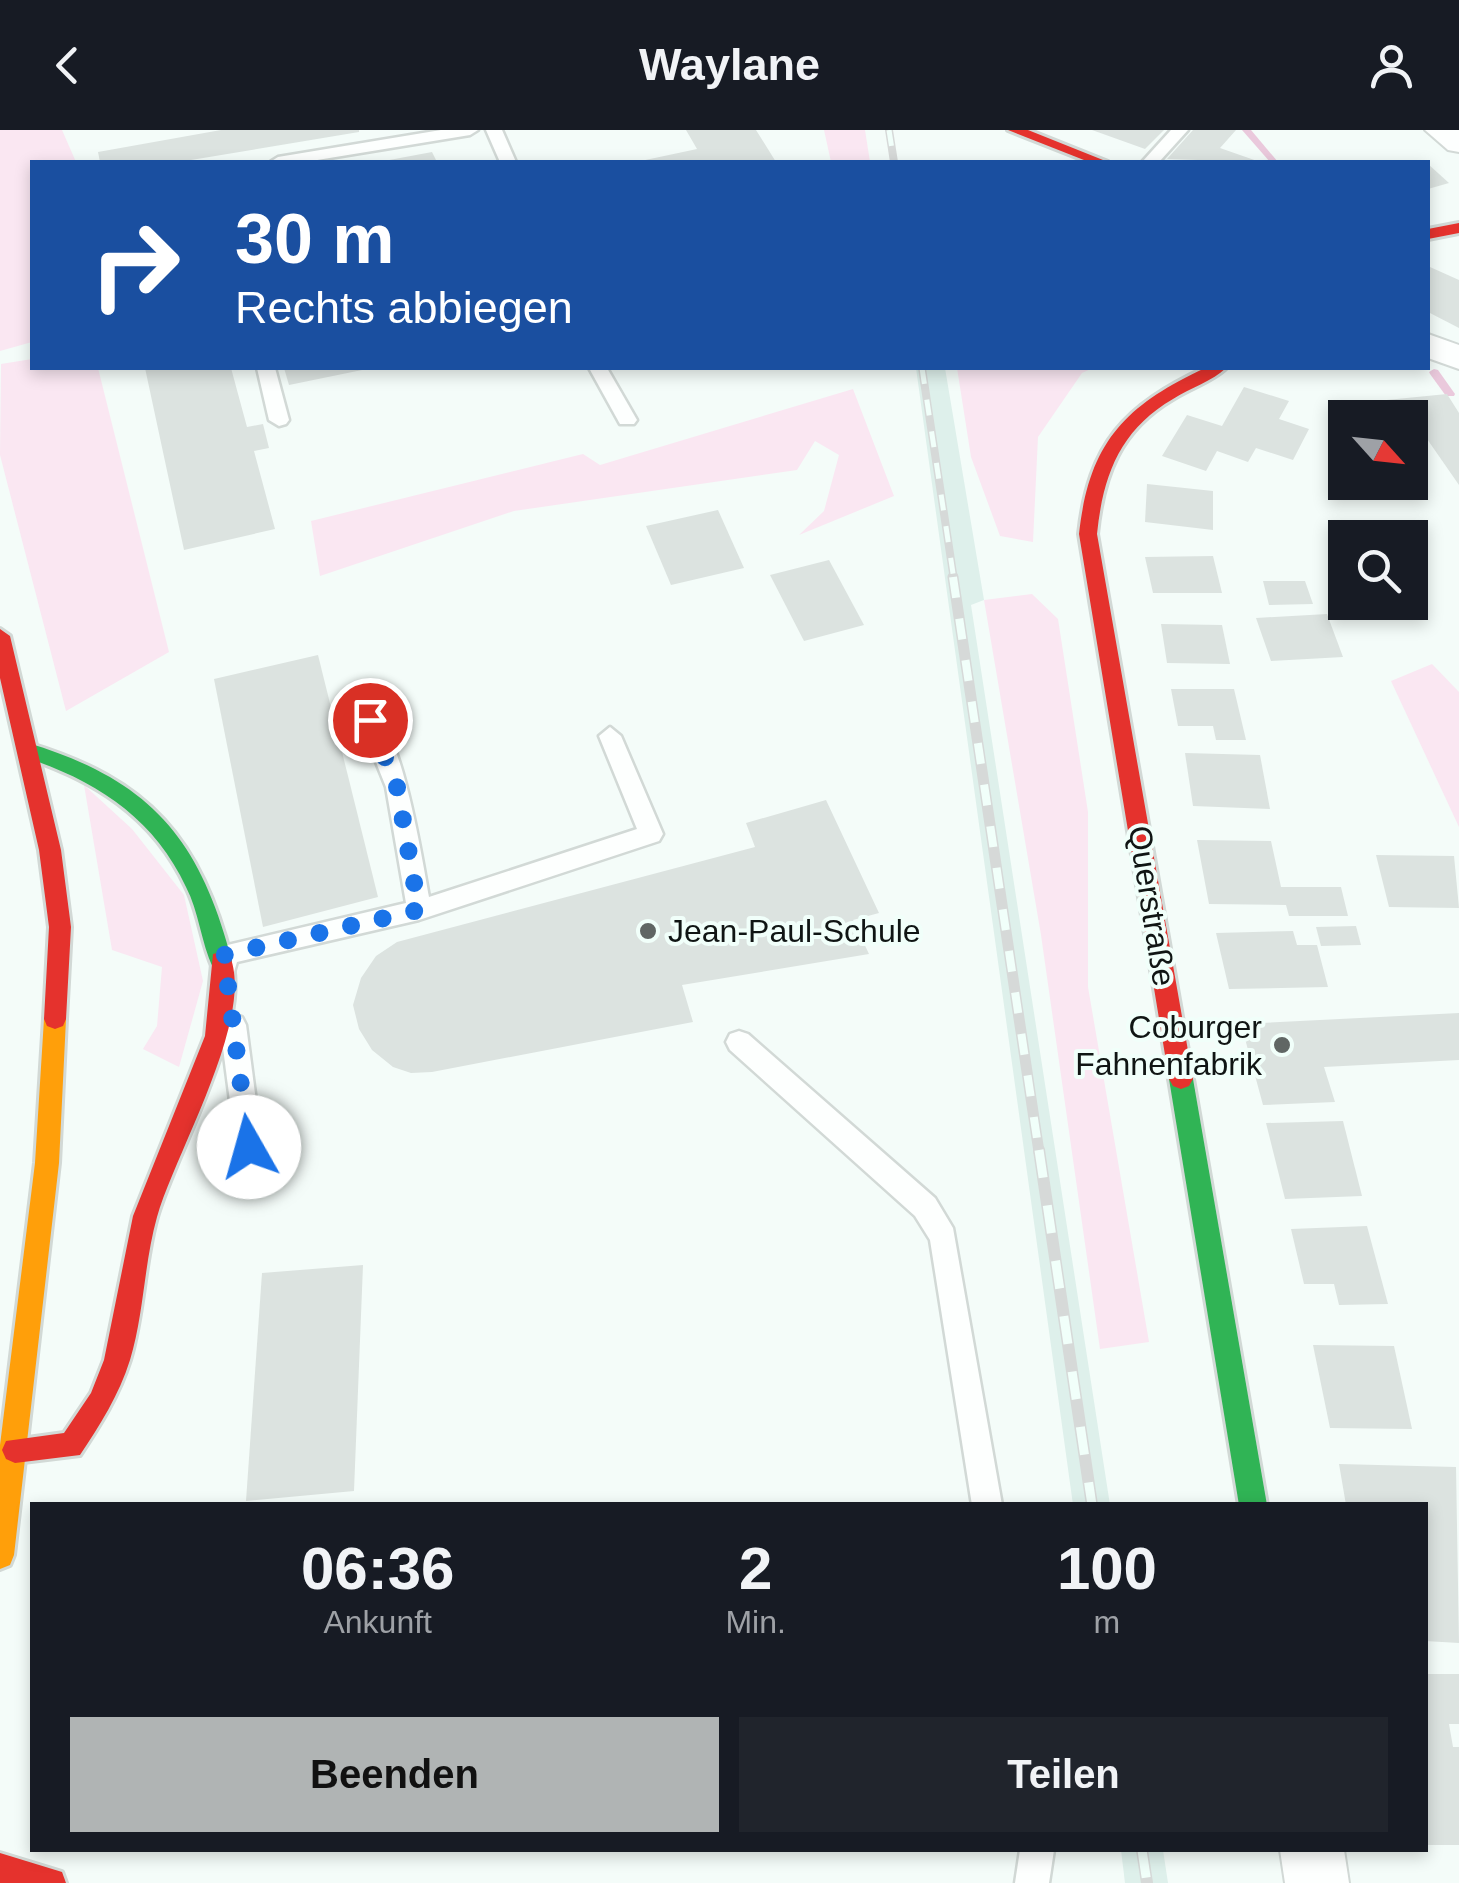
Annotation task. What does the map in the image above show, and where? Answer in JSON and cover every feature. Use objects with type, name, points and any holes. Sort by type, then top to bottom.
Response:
[{"type":"street","points":[[1016,130],[1097,160]]},
{"type":"street","points":[[1440,130],[1459,143]]},
{"type":"street","points":[[1430,234],[1459,228]]},
{"type":"street","points":[[1430,346],[1459,358]]},
{"type":"street","name":"Querstraße","points":[[1214,370],[1157,400],[1128,421],[1096,464],[1087,505],[1088,534],[1252,1502]]},
{"type":"street","points":[[0,636],[50,850],[60,927],[47,1163],[0,1554]]},
{"type":"street","points":[[15,1450],[70,1446],[101,1400],[120,1344],[142,1223],[206,1073],[222,1002],[224,955],[198,884],[158,824],[115,782],[72,759],[26,742]]},
{"type":"street","points":[[1312,1852],[1318,1883]]},
{"type":"street","points":[[0,1868],[51,1883]]},
{"type":"lane","points":[[305,160],[346,157],[470,130]]},
{"type":"lane","points":[[494,130],[507,160]]},
{"type":"lane","points":[[1152,160],[1180,130]]},
{"type":"lane","points":[[266,370],[279,420]]},
{"type":"lane","points":[[599,370],[627,420]]},
{"type":"lane","points":[[370,720],[397,787],[419,910]]},
{"type":"lane","points":[[249,1147],[224,955],[419,910],[650,834],[610,736]]},
{"type":"lane","points":[[0,739],[26,742]]},
{"type":"lane","points":[[739,1042],[925,1207],[943,1237],[987,1502]]},
{"type":"lane","points":[[1032,1883],[1037,1852]]},
{"type":"shaded area","points":[[0,130],[62,130],[75,160],[30,160],[30,343],[0,351]]},
{"type":"shaded area","points":[[824,130],[865,130],[870,160],[831,160]]},
{"type":"shaded area","points":[[30,359],[30,370],[98,370],[169,652],[66,711],[0,455],[1,364]]},
{"type":"shaded area","points":[[916,370],[945,370],[984,600],[971,605],[1110,1502],[1073,1502]]},
{"type":"shaded area","points":[[957,370],[1089,370],[1082,373],[1038,437],[1033,542],[1000,536],[971,457]]},
{"type":"shaded area","points":[[853,389],[894,496],[799,535],[824,511],[839,455],[815,441],[797,470],[514,511],[320,576],[311,521],[583,454],[600,465]]},
{"type":"shaded area","points":[[1032,594],[1058,619],[1088,812],[1088,987],[1149,1342],[1100,1349],[1041,935],[984,600]]},
{"type":"shaded area","points":[[1432,664],[1459,692],[1459,827],[1391,681]]},
{"type":"shaded area","points":[[84,785],[132,829],[184,895],[203,981],[179,1067],[143,1049],[157,1026],[162,967],[112,950]]},
{"type":"shaded area","points":[[1121,1852],[1163,1852],[1168,1883],[1125,1883]]},
{"type":"building","points":[[221,130],[359,130],[191,160],[100,160],[98,152]]},
{"type":"building","points":[[686,130],[756,130],[775,160],[645,160],[697,149]]},
{"type":"building","points":[[1092,130],[1164,130],[1145,149]]},
{"type":"building","points":[[1193,130],[1236,130],[1220,148],[1254,160],[1198,160],[1167,159]]},
{"type":"building","points":[[432,152],[436,160],[389,160]]},
{"type":"building","points":[[1430,166],[1449,183],[1430,188]]},
{"type":"building","points":[[1430,267],[1459,280],[1459,328],[1430,313]]},
{"type":"building","points":[[145,370],[232,370],[247,427],[263,424],[269,448],[254,451],[275,529],[184,550]]},
{"type":"building","points":[[285,370],[362,370],[289,385]]},
{"type":"building","points":[[1244,387],[1289,401],[1279,419],[1309,429],[1293,460],[1256,448],[1248,462],[1217,451],[1206,471],[1162,456],[1187,415],[1222,426]]},
{"type":"building","points":[[1447,394],[1459,413],[1459,485],[1428,440],[1428,400],[1386,400]]},
{"type":"building","points":[[1147,484],[1213,491],[1213,530],[1145,522]]},
{"type":"building","points":[[718,510],[744,568],[671,585],[646,526]]},
{"type":"building","points":[[1213,556],[1222,593],[1153,593],[1145,557]]},
{"type":"building","points":[[829,560],[864,625],[804,641],[770,575]]},
{"type":"building","points":[[1263,581],[1305,581],[1313,604],[1269,605]]},
{"type":"building","points":[[1327,614],[1343,657],[1271,661],[1256,618]]},
{"type":"building","points":[[1161,624],[1222,625],[1230,664],[1167,663]]},
{"type":"building","points":[[318,655],[378,897],[263,927],[214,679]]},
{"type":"building","points":[[1171,689],[1234,689],[1246,740],[1216,740],[1213,726],[1178,726]]},
{"type":"building","points":[[1185,753],[1260,755],[1270,809],[1193,806]]},
{"type":"building","name":"Jean-Paul-Schule","points":[[826,800],[879,913],[853,920],[869,954],[682,985],[693,1022],[432,1072],[411,1073],[393,1067],[372,1050],[359,1029],[353,1005],[361,978],[376,956],[397,942],[755,847],[746,823]]},
{"type":"building","points":[[1197,840],[1271,841],[1281,887],[1341,887],[1348,916],[1289,916],[1286,905],[1209,904]]},
{"type":"building","points":[[1376,855],[1454,856],[1459,908],[1389,907]]},
{"type":"building","points":[[1356,926],[1361,945],[1321,946],[1316,927]]},
{"type":"building","points":[[1293,931],[1297,945],[1317,945],[1328,987],[1229,989],[1216,933]]},
{"type":"building","points":[[1459,1013],[1459,1060],[1324,1067],[1335,1102],[1263,1105],[1241,1024]]},
{"type":"building","points":[[1343,1121],[1362,1196],[1285,1199],[1266,1123]]},
{"type":"building","points":[[1367,1226],[1388,1304],[1339,1305],[1334,1284],[1304,1284],[1291,1229]]},
{"type":"building","points":[[363,1265],[354,1491],[246,1501],[262,1273]]},
{"type":"building","points":[[1313,1345],[1394,1346],[1412,1429],[1330,1428]]},
{"type":"building","points":[[1339,1464],[1456,1467],[1459,1643],[1428,1641],[1428,1502],[1345,1502]]},
{"type":"building","points":[[1428,1674],[1459,1674],[1459,1724],[1449,1724],[1453,1747],[1459,1747],[1459,1845],[1428,1845]]},
{"type":"waterway","points":[[1246,130],[1272,160]]},
{"type":"waterway","points":[[1434,372],[1450,394]]},
{"type":"railway","points":[[889,130],[894,160]]},
{"type":"railway","points":[[922,370],[954,580]]},
{"type":"railway","points":[[953,577],[1039,1152]]},
{"type":"railway","points":[[1039,1150],[1092,1502]]},
{"type":"railway","points":[[1142,1852],[1147,1883]]},
{"type":"traffic: fast","points":[[28,751],[101,779],[157,825],[197,886],[221,961]]},
{"type":"traffic: fast","points":[[1181,1079],[1252,1502]]},
{"type":"traffic: slow","points":[[0,1555],[47,1163],[55,1019]]},
{"type":"traffic: jam","points":[[1015,130],[1096,160]]},
{"type":"traffic: jam","points":[[1430,234],[1459,228]]},
{"type":"traffic: jam","points":[[1181,1079],[1088,534],[1099,473],[1124,430],[1163,397],[1214,370]]},
{"type":"traffic: jam","points":[[0,636],[50,850],[60,927],[55,1019]]},
{"type":"traffic: jam","points":[[15,1450],[71,1446],[100,1402],[117,1360],[145,1216],[216,1036],[222,1001],[221,961]]},
{"type":"traffic: jam","points":[[0,1868],[51,1883]]},
{"type":"place","name":"Jean-Paul-Schule","points":[[648,931]]},
{"type":"place","name":"Coburger Fahnenfabrik","points":[[1282,1045]]},
{"type":"route","points":[[249,1147],[224,955],[419,910],[397,787],[370,720]]}]
